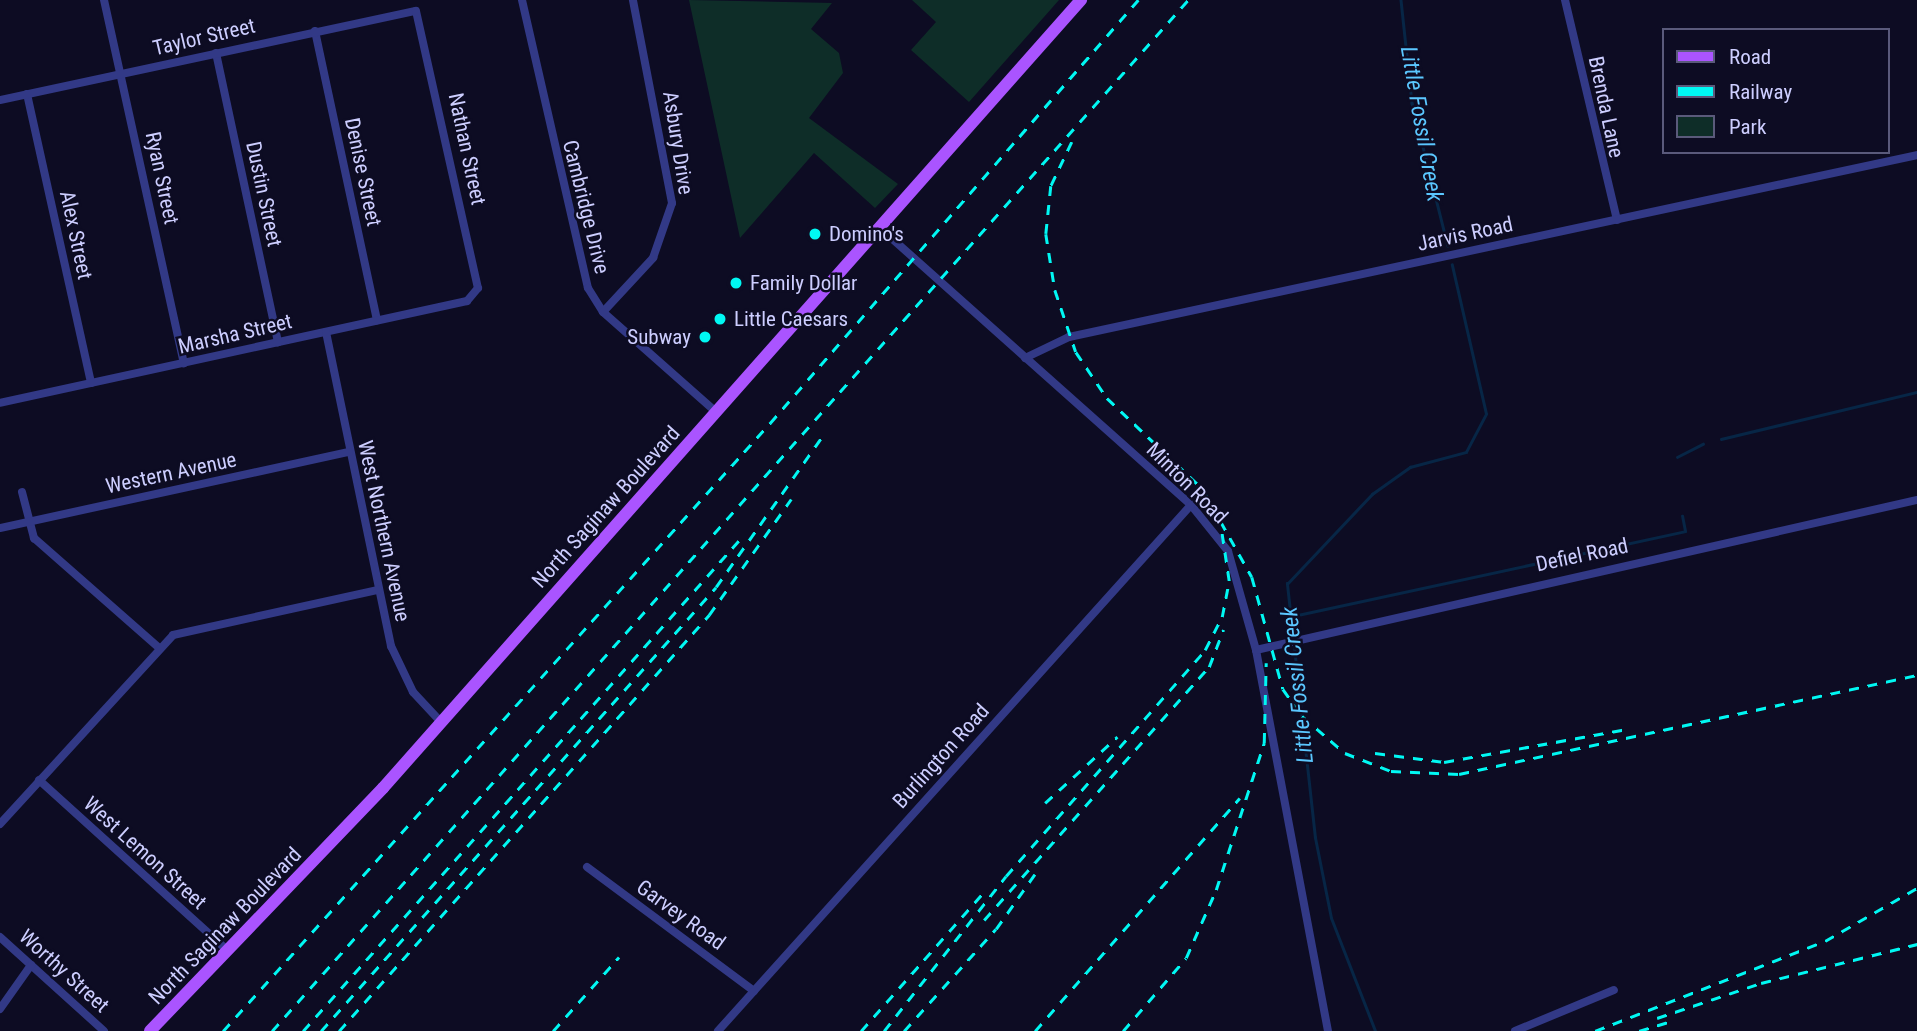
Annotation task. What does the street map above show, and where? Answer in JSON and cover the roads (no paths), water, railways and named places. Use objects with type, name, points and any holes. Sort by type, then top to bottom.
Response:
[{"type":"main road","name":"North Saginaw Boulevard","points":[[150,1031],[441,722],[1081,0]]},
{"type":"street","name":"Ryan Street","points":[[104,0],[184,363]]},
{"type":"street","name":"Cambridge Drive","points":[[522,0],[576,256],[603,312],[716,412]]},
{"type":"street","name":"Asbury Drive","points":[[603,312],[653,258],[672,204],[633,0]]},
{"type":"street","name":"Brenda Lane","points":[[1565,0],[1617,220]]},
{"type":"street","name":"Taylor Street","points":[[0,100],[416,11]]},
{"type":"street","name":"Nathan Street","points":[[416,11],[476,296]]},
{"type":"street","name":"Denise Street","points":[[314,31],[377,320]]},
{"type":"street","name":"Dustin Street","points":[[216,53],[278,342]]},
{"type":"street","name":"Alex Street","points":[[27,94],[91,383]]},
{"type":"street","name":"Jarvis Road","points":[[1025,358],[1069,337],[1917,155]]},
{"type":"street","name":"Minton Road","points":[[879,227],[1191,505],[1235,568],[1256,650],[1328,1031]]},
{"type":"street","name":"Marsha Street","points":[[0,403],[326,332],[476,296]]},
{"type":"street","name":"West Northern Avenue","points":[[326,332],[378,590],[399,668],[441,722]]},
{"type":"street","name":"Western Avenue","points":[[0,528],[349,452]]},
{"type":"street","points":[[22,492],[28,522],[43,548],[157,646]]},
{"type":"street","name":"Defiel Road","points":[[1256,650],[1917,500]]},
{"type":"street","name":"Burlington Road","points":[[718,1031],[1191,505]]},
{"type":"street","points":[[0,824],[157,646],[190,629],[378,590]]},
{"type":"street","name":"West Lemon Street","points":[[38,780],[228,951]]},
{"type":"street","name":"Garvey Road","points":[[587,867],[754,991]]},
{"type":"street","name":"Worthy Street","points":[[0,937],[104,1031]]},
{"type":"street","points":[[0,1009],[30,965]]},
{"type":"street","points":[[1515,1031],[1614,990]]},
{"type":"waterway","name":"Little Fossil Creek","points":[[1401,0],[1412,103],[1448,246]]},
{"type":"waterway","name":"Little Fossil Creek","points":[[1375,1031],[1331,918],[1315,838],[1287,584],[1372,494],[1410,467],[1466,452],[1486,414],[1452,265]]},
{"type":"waterway","points":[[1721,439],[1917,392]]},
{"type":"waterway","points":[[1677,457],[1703,444]]},
{"type":"waterway","points":[[1293,616],[1685,531],[1682,516]]},
{"type":"railway","points":[[223,1031],[770,423],[1138,0]]},
{"type":"railway","points":[[272,1031],[1188,0]]},
{"type":"railway","points":[[1072,142],[1051,186],[1046,234],[1055,290],[1076,352],[1107,398],[1202,488],[1252,577],[1283,689],[1302,716],[1345,753],[1391,771],[1459,774],[1917,675]]},
{"type":"railway","points":[[321,1031],[716,587],[824,434]]},
{"type":"railway","points":[[339,1031],[709,615],[791,499]]},
{"type":"railway","points":[[884,1031],[1006,876],[1205,650],[1222,617],[1229,581],[1221,528]]},
{"type":"railway","points":[[303,1031],[742,537]]},
{"type":"railway","points":[[984,920],[1209,667],[1223,630]]},
{"type":"railway","points":[[1123,1031],[1186,958],[1216,890],[1264,743],[1266,663]]},
{"type":"railway","points":[[1375,753],[1444,762],[1627,729]]},
{"type":"railway","points":[[1045,803],[1117,737]]},
{"type":"railway","points":[[1035,1031],[1240,798]]},
{"type":"railway","points":[[904,1031],[996,929],[1035,874]]},
{"type":"railway","points":[[1595,1031],[1825,941],[1917,888]]},
{"type":"railway","points":[[861,1031],[983,893]]},
{"type":"railway","points":[[1657,1018],[1761,983],[1917,944]]},
{"type":"railway","points":[[553,1031],[619,957]]},
{"type":"railway","points":[[1639,1031],[1671,1021]]},
{"type":"place","name":"Domino's","points":[[815,234]]},
{"type":"place","name":"Family Dollar","points":[[736,283]]},
{"type":"place","name":"Little Caesars","points":[[720,319]]},
{"type":"place","name":"Subway","points":[[705,337]]}]
